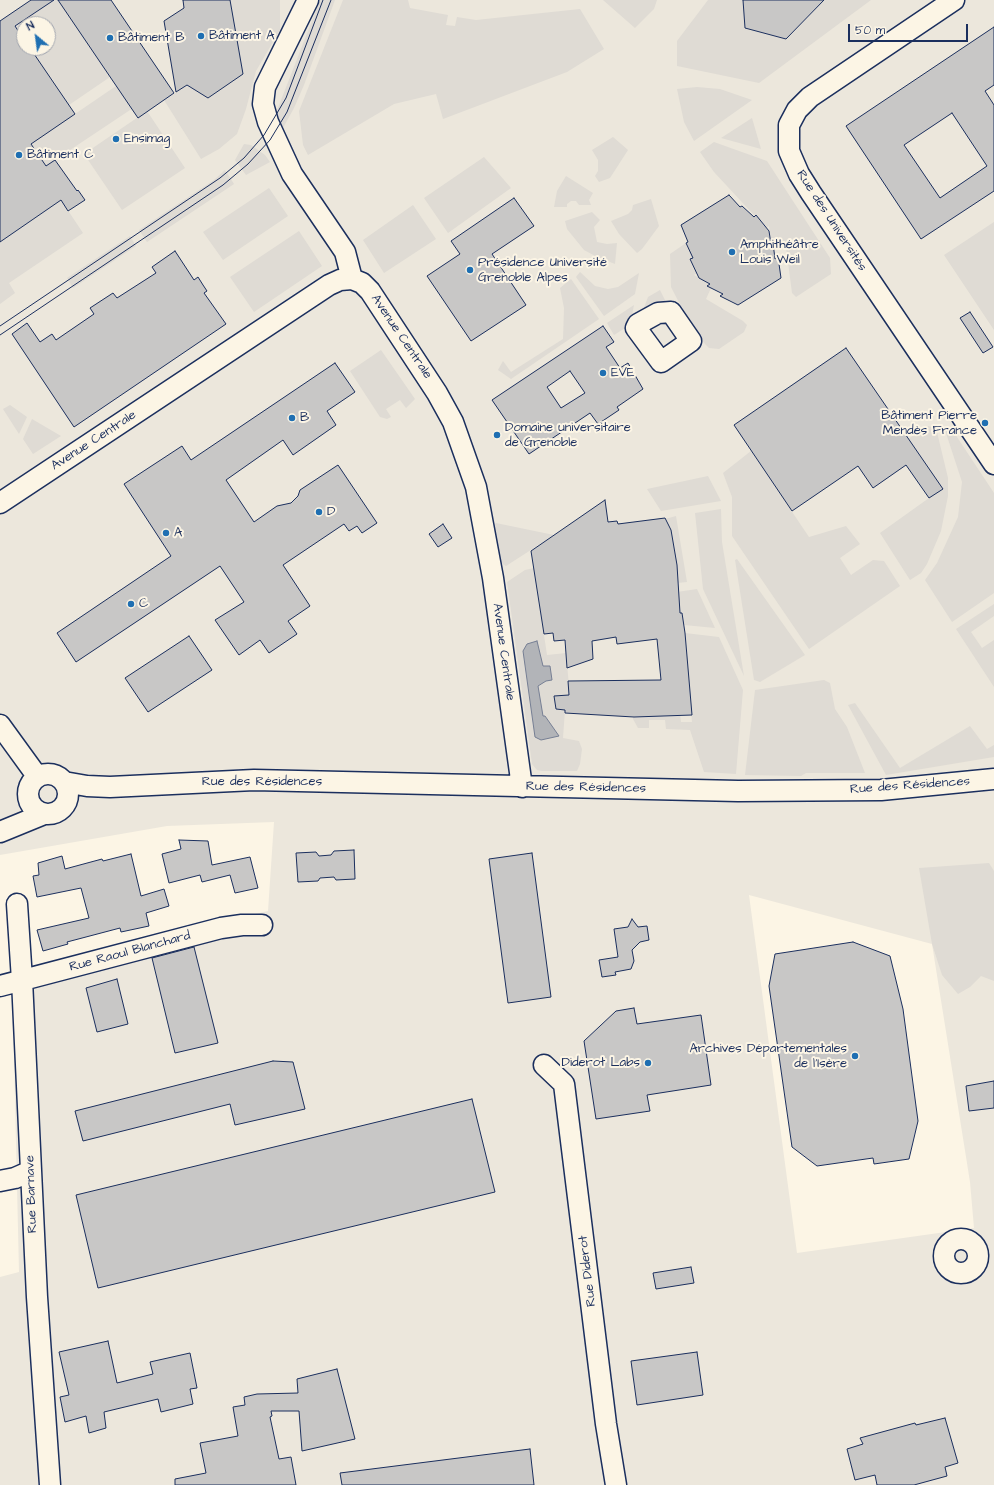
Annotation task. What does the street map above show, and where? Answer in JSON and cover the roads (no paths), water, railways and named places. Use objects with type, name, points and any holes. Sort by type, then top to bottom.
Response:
[{"type":"street","points":[[308,0],[266,87],[263,104],[268,122],[292,174],[345,252],[352,279]]},
{"type":"street","name":"Rue des Universités","points":[[954,0],[810,97],[797,110],[789,125],[789,151],[799,174],[994,464]]},
{"type":"street","name":"Avenue Centrale","points":[[0,503],[329,285],[340,280],[352,279],[362,283],[370,291],[430,381],[452,422],[476,488],[493,578],[522,787]]},
{"type":"street","points":[[0,725],[37,776]]},
{"type":"street","points":[[0,832],[36,808],[56,812],[61,809],[65,791],[53,774],[42,774],[37,776],[33,780],[28,790],[36,808]]},
{"type":"street","name":"Rue des Résidences","points":[[65,791],[178,783],[254,780],[726,791],[881,790],[994,779]]},
{"type":"street","name":"Rue Barnave","points":[[17,904],[22,980],[36,1297],[50,1485]]},
{"type":"street","name":"Rue Raoul Blanchard","points":[[0,986],[221,928],[242,924],[262,925]]},
{"type":"street","name":"Rue Diderot","points":[[544,1065],[564,1084],[572,1136],[606,1424],[616,1485]]},
{"type":"street","points":[[0,1181],[15,1178],[31,1171]]},
{"type":"tram line","points":[[0,326],[220,178],[244,158],[264,135],[286,98],[323,0]]},
{"type":"tram line","points":[[0,335],[223,185],[248,164],[270,140],[287,112],[331,0]]},
{"type":"place","name":"Bâtiment A","points":[[201,36]]},
{"type":"place","name":"Bâtiment B","points":[[110,38]]},
{"type":"place","name":"Ensimag","points":[[116,139]]},
{"type":"place","name":"Bâtiment C","points":[[19,155]]},
{"type":"place","name":"Amphithéâtre Louis Weil","points":[[732,252]]},
{"type":"place","name":"Présidence Université Grenoble Alpes","points":[[470,270]]},
{"type":"place","name":"EVE","points":[[603,373]]},
{"type":"place","name":"B","points":[[292,418]]},
{"type":"place","name":"Bâtiment Pierre Mendès France","points":[[985,423]]},
{"type":"place","name":"Domaine universitaire de Grenoble","points":[[497,435]]},
{"type":"place","name":"D","points":[[319,512]]},
{"type":"place","name":"A","points":[[166,533]]},
{"type":"place","name":"C","points":[[131,604]]},
{"type":"place","name":"Archives Départementales de l'Isère","points":[[855,1056]]},
{"type":"place","name":"Diderot Labs","points":[[648,1063]]}]
